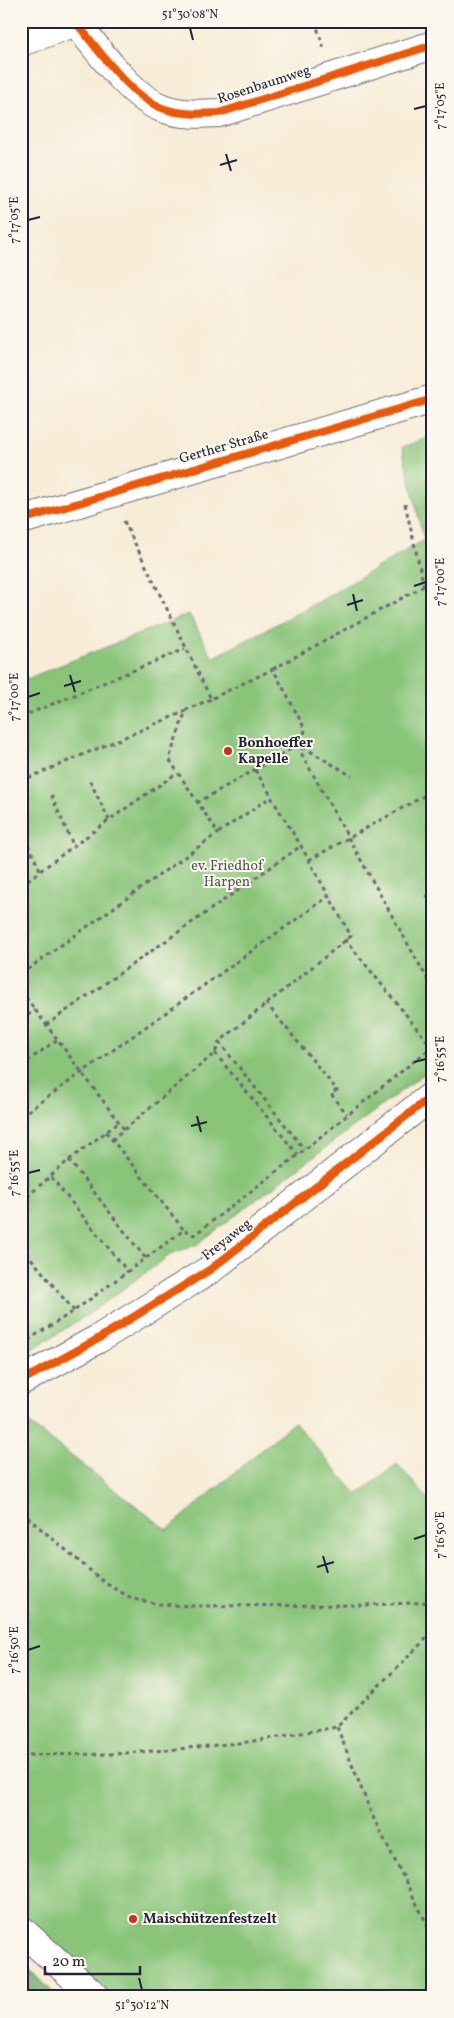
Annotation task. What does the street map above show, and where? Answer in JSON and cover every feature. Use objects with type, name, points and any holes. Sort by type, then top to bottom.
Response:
[{"type":"street","name":"Rosenbaumweg","points":[[21,42],[76,22],[136,92],[161,108],[190,114],[219,113],[433,44]]},
{"type":"street","name":"Gerther Straße","points":[[22,518],[433,399]]},
{"type":"street","name":"Freyaweg","points":[[21,1381],[98,1339],[211,1269],[433,1095]]},
{"type":"street","points":[[21,1930],[96,1997]]},
{"type":"path","points":[[111,493],[185,649],[211,699]]},
{"type":"path","points":[[405,504],[424,586],[433,602]]},
{"type":"path","points":[[21,781],[211,699],[273,669],[433,582]]},
{"type":"path","points":[[21,717],[185,649]]},
{"type":"path","points":[[273,669],[305,729],[302,753],[433,989]]},
{"type":"path","points":[[186,710],[169,758],[218,833]]},
{"type":"path","points":[[197,803],[304,742]]},
{"type":"path","points":[[303,746],[352,776]]},
{"type":"path","points":[[255,770],[272,797]]},
{"type":"path","points":[[21,885],[109,820],[178,773]]},
{"type":"path","points":[[90,781],[109,820]]},
{"type":"path","points":[[309,860],[433,792]]},
{"type":"path","points":[[51,795],[74,847]]},
{"type":"path","points":[[21,974],[271,797],[301,846],[351,936],[219,1042],[215,1053],[112,1140]]},
{"type":"path","points":[[21,830],[41,872]]},
{"type":"path","points":[[46,1025],[301,846]]},
{"type":"path","points":[[427,895],[433,905]]},
{"type":"path","points":[[21,1116],[329,896]]},
{"type":"path","points":[[106,1132],[184,1230],[194,1235],[298,1155],[432,1046],[346,939]]},
{"type":"path","points":[[21,991],[124,1129]]},
{"type":"path","points":[[266,1003],[337,1090],[331,1094],[347,1114]]},
{"type":"path","points":[[21,1020],[35,1010]]},
{"type":"path","points":[[21,1066],[58,1040]]},
{"type":"path","points":[[219,1042],[304,1149]]},
{"type":"path","points":[[215,1053],[298,1155]]},
{"type":"path","points":[[21,1202],[69,1160],[118,1122]]},
{"type":"path","points":[[69,1160],[146,1259]]},
{"type":"path","points":[[51,1177],[128,1272]]},
{"type":"path","points":[[21,1344],[74,1311],[184,1230]]},
{"type":"path","points":[[21,1246],[74,1311]]},
{"type":"path","points":[[21,1512],[105,1583],[133,1599],[190,1606],[366,1605],[433,1602]]},
{"type":"path","points":[[21,1755],[112,1754],[167,1750],[248,1742],[337,1728],[433,1632]]},
{"type":"path","points":[[337,1728],[372,1815],[433,1936]]},
{"type":"green space","name":"ev. Friedhof Harpen","points":[[433,436],[433,1067],[196,1245],[173,1253],[84,1317],[21,1356],[21,681],[189,614],[213,658],[318,602],[424,540],[402,447]]},
{"type":"green space","points":[[21,1417],[167,1530],[294,1422],[357,1495],[397,1464],[433,1505],[433,1997],[113,1997],[21,1912]]},
{"type":"green space","points":[[21,1961],[58,1997],[21,1997]]},
{"type":"cycle path","points":[[75,21],[115,70],[138,93],[162,108],[190,114],[219,113],[433,45]]},
{"type":"cycle path","points":[[21,520],[433,399]]},
{"type":"cycle path","points":[[21,1381],[98,1339],[211,1269],[433,1095]]},
{"type":"place","name":"Bonhoeffer Kapelle","points":[[228,751]]},
{"type":"place","name":"Maischützenfestzelt","points":[[133,1919]]}]
